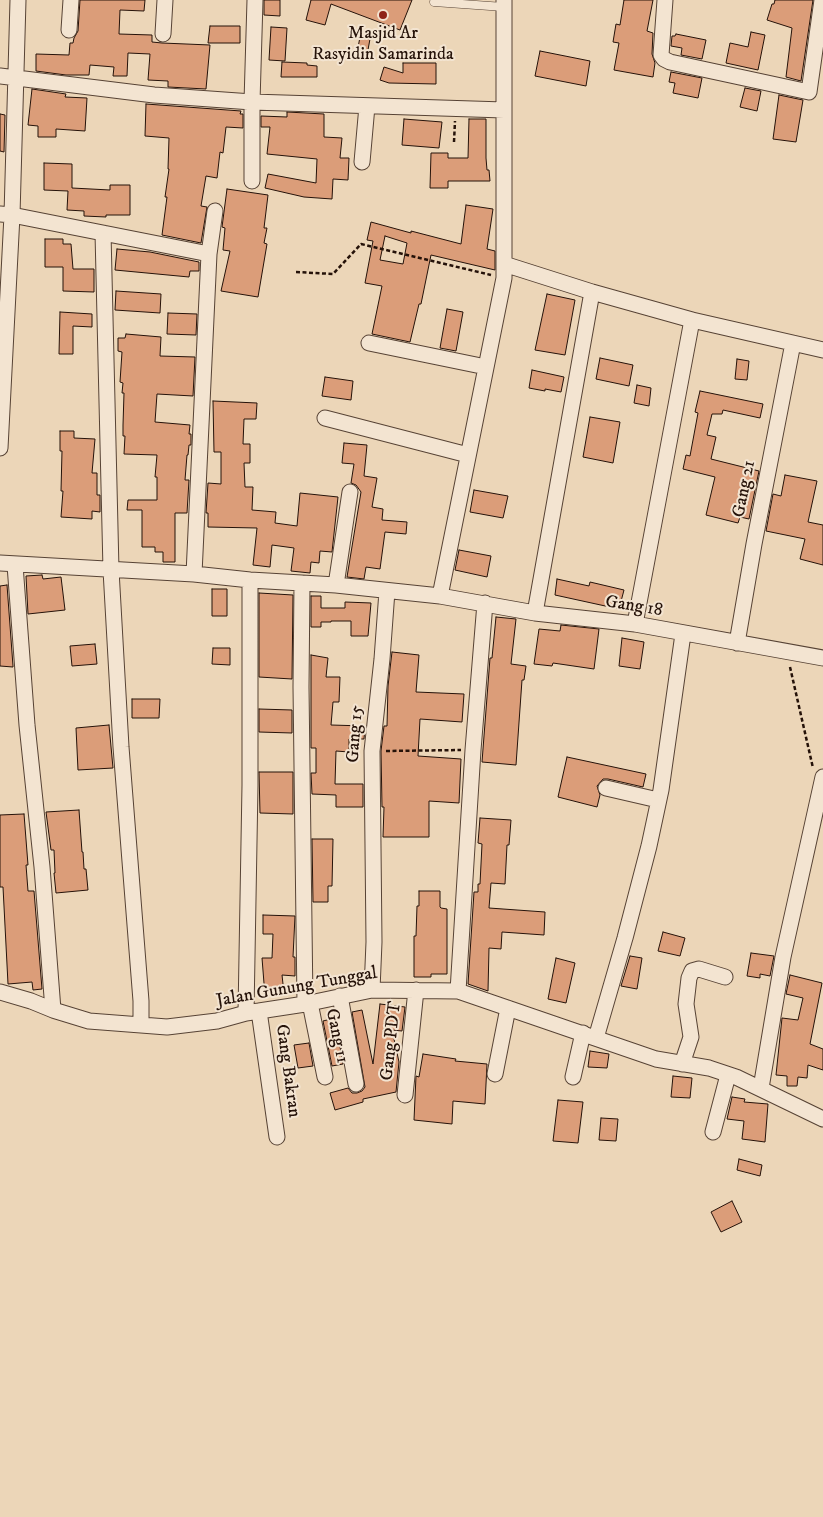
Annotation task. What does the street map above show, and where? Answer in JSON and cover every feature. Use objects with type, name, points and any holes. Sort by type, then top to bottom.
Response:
[{"type":"street","points":[[0,448],[8,77],[18,0]]},
{"type":"street","points":[[69,30],[71,0]]},
{"type":"street","points":[[163,34],[165,0]]},
{"type":"street","points":[[252,181],[252,102],[256,0]]},
{"type":"street","points":[[665,0],[661,55],[664,59],[670,62],[809,92],[822,0]]},
{"type":"street","points":[[440,596],[504,271],[504,4]]},
{"type":"street","points":[[8,77],[154,95],[252,102],[504,110]]},
{"type":"street","points":[[362,162],[367,106]]},
{"type":"street","points":[[194,574],[209,254],[215,212]]},
{"type":"street","points":[[6,214],[209,254]]},
{"type":"street","points":[[104,233],[111,570],[120,746],[141,1001],[141,1024]]},
{"type":"street","points":[[504,271],[592,292],[692,320],[823,350]]},
{"type":"street","points":[[535,613],[592,292]]},
{"type":"street","points":[[635,624],[692,320]]},
{"type":"street","points":[[369,343],[486,367]]},
{"type":"street","name":"Gang 21","points":[[737,643],[793,343]]},
{"type":"street","points":[[326,418],[468,455]]},
{"type":"street","points":[[336,585],[350,492]]},
{"type":"street","points":[[8,564],[42,867],[53,1010]]},
{"type":"street","name":"Gang 18","points":[[8,564],[194,574],[250,580],[336,585],[440,596],[535,613],[635,624],[823,658]]},
{"type":"street","name":"Gang Bakran","points":[[250,580],[253,1012],[277,1137]]},
{"type":"street","name":"Gang 11","points":[[302,583],[301,687],[307,1003],[325,1077]]},
{"type":"street","name":"Gang 15","points":[[372,990],[374,942],[372,751],[387,591]]},
{"type":"street","points":[[458,992],[473,750],[486,603]]},
{"type":"street","points":[[573,1077],[625,938],[649,846],[658,800],[683,634]]},
{"type":"street","points":[[761,1088],[783,957],[823,777]]},
{"type":"street","points":[[606,788],[658,800]]},
{"type":"street","points":[[682,1064],[691,1037],[686,1004],[689,978],[692,971],[699,969],[724,977]]},
{"type":"street","name":"Jalan Gunung Tunggal","points":[[0,992],[89,1021],[167,1027],[217,1021],[253,1012],[372,990],[458,992],[656,1059],[709,1068],[728,1074],[823,1118]]},
{"type":"street","name":"Gang PDT","points":[[405,1095],[416,990]]},
{"type":"street","points":[[340,996],[356,1084]]},
{"type":"street","points":[[495,1074],[508,1008]]},
{"type":"street","points":[[713,1132],[728,1074]]},
{"type":"lane","points":[[434,2],[504,4]]},
{"type":"path","points":[[454,142],[456,108]]},
{"type":"path","points":[[296,272],[333,274],[361,244],[504,271]]},
{"type":"path","points":[[787,653],[819,794]]},
{"type":"path","points":[[372,751],[473,750]]},
{"type":"building","points":[[80,0],[145,0],[144,11],[120,10],[119,34],[152,35],[152,42],[210,45],[206,89],[168,87],[168,81],[148,80],[150,54],[128,53],[127,76],[113,76],[114,67],[90,65],[89,75],[66,75],[36,71],[36,54],[69,55],[70,43],[73,43],[78,31]]},
{"type":"building","points":[[264,0],[280,0],[280,16],[264,15]]},
{"type":"building","name":"Masjid Ar Rasyidin Samarinda","points":[[311,0],[412,0],[400,30],[331,4],[325,25],[306,20]]},
{"type":"building","points":[[624,0],[653,0],[647,31],[653,33],[652,54],[655,63],[653,77],[614,70],[619,43],[613,42],[616,24],[620,25]]},
{"type":"building","points":[[775,0],[813,0],[801,81],[786,77],[792,28],[767,20]]},
{"type":"building","points":[[210,26],[240,26],[240,43],[208,43]]},
{"type":"building","points":[[271,27],[287,28],[285,61],[269,60]]},
{"type":"building","points":[[751,32],[765,35],[758,70],[726,63],[730,43],[748,47]]},
{"type":"building","points":[[676,34],[706,40],[702,59],[681,55],[682,48],[671,46],[672,36]]},
{"type":"building","points":[[360,37],[370,39],[367,55],[357,53]]},
{"type":"building","points":[[540,51],[590,61],[586,86],[535,76]]},
{"type":"building","points":[[282,62],[307,63],[307,65],[317,66],[317,77],[281,77]]},
{"type":"building","points":[[403,63],[436,63],[436,84],[389,83],[380,80],[384,67],[403,73]]},
{"type":"building","points":[[671,72],[702,78],[698,98],[673,93],[675,83],[669,82]]},
{"type":"building","points":[[745,88],[761,91],[757,111],[740,107]]},
{"type":"building","points":[[32,89],[66,94],[65,97],[87,98],[85,131],[56,129],[56,137],[38,137],[38,126],[28,125]]},
{"type":"building","points":[[779,95],[803,100],[796,142],[773,139]]},
{"type":"building","points":[[146,104],[241,111],[240,114],[243,114],[243,128],[226,127],[223,153],[220,152],[217,178],[206,176],[201,206],[207,207],[201,243],[162,235],[167,197],[165,197],[169,169],[169,138],[145,136]]},
{"type":"building","points":[[287,112],[324,114],[324,137],[342,138],[340,158],[349,158],[348,180],[333,179],[332,199],[304,197],[265,188],[268,174],[316,183],[317,159],[267,154],[270,127],[261,127],[261,116],[287,117]]},
{"type":"building","points":[[0,114],[5,115],[4,152],[0,151]]},
{"type":"building","points":[[404,119],[442,122],[439,148],[402,145]]},
{"type":"building","points":[[469,119],[486,119],[486,158],[490,181],[448,181],[448,188],[430,188],[431,153],[448,153],[448,158],[468,158]]},
{"type":"building","points":[[44,163],[72,164],[72,188],[110,190],[110,185],[130,185],[130,215],[84,216],[84,211],[67,210],[68,191],[44,190]]},
{"type":"building","points":[[227,189],[268,195],[264,228],[267,228],[264,243],[267,244],[258,297],[221,291],[230,251],[223,250],[225,228],[222,227]]},
{"type":"building","points":[[466,205],[493,209],[487,249],[495,251],[495,270],[431,255],[421,304],[419,304],[410,342],[372,334],[382,286],[365,283],[373,241],[367,240],[371,222],[461,244]],"holes":[[[385,236],[407,243],[403,264],[380,260]]]},
{"type":"building","points":[[45,239],[63,239],[63,244],[71,244],[73,269],[94,269],[94,292],[63,291],[63,267],[45,267]]},
{"type":"building","points":[[117,249],[150,252],[199,262],[199,271],[190,271],[189,277],[115,270]]},
{"type":"building","points":[[116,291],[161,294],[160,313],[115,310]]},
{"type":"building","points":[[547,294],[575,300],[565,355],[535,350]]},
{"type":"building","points":[[447,309],[463,312],[456,351],[440,348]]},
{"type":"building","points":[[60,312],[92,314],[92,327],[73,326],[73,354],[59,354]]},
{"type":"building","points":[[168,313],[197,314],[196,335],[167,334]]},
{"type":"building","points":[[126,334],[161,337],[160,356],[195,357],[193,396],[157,394],[155,422],[190,425],[189,434],[191,434],[185,480],[189,480],[187,513],[175,513],[175,562],[163,562],[163,552],[155,552],[155,547],[142,547],[142,510],[127,510],[128,500],[157,500],[157,477],[155,477],[157,455],[124,454],[124,393],[122,393],[123,383],[120,382],[122,352],[118,351],[118,338],[125,338]]},
{"type":"building","points":[[600,358],[633,365],[629,386],[596,379]]},
{"type":"building","points":[[737,359],[749,361],[747,380],[735,379]]},
{"type":"building","points":[[532,370],[564,377],[561,392],[529,388]]},
{"type":"building","points":[[325,377],[353,381],[351,400],[322,396]]},
{"type":"building","points":[[637,385],[651,388],[649,406],[634,403]]},
{"type":"building","points":[[700,391],[763,404],[760,418],[723,410],[722,414],[712,414],[707,435],[716,437],[711,459],[759,471],[749,519],[740,517],[738,523],[706,515],[715,477],[683,469],[686,455],[690,456],[698,413],[695,412]]},
{"type":"building","points":[[213,401],[257,403],[256,419],[244,419],[243,444],[250,444],[250,463],[244,463],[245,487],[253,487],[252,510],[276,512],[275,523],[297,526],[300,493],[338,497],[332,552],[320,551],[319,563],[311,562],[310,573],[291,571],[294,548],[272,545],[270,567],[253,565],[257,528],[208,527],[208,513],[206,513],[208,483],[221,484],[221,452],[214,452]]},
{"type":"building","points":[[590,417],[620,422],[613,463],[583,457]]},
{"type":"building","points":[[60,431],[74,431],[74,438],[95,439],[92,473],[97,473],[97,495],[100,495],[100,512],[92,511],[92,519],[61,517],[63,491],[61,491],[62,451],[60,451]]},
{"type":"building","points":[[344,443],[367,445],[364,476],[377,478],[372,507],[383,509],[382,520],[407,522],[406,534],[385,532],[380,569],[366,567],[364,579],[347,577],[361,492],[356,485],[351,483],[354,464],[342,463]]},
{"type":"building","points":[[785,475],[817,481],[808,522],[823,525],[823,565],[800,559],[805,539],[766,531],[773,494],[781,496]]},
{"type":"building","points":[[474,490],[508,496],[503,518],[470,512]]},
{"type":"building","points":[[459,550],[491,556],[487,577],[455,570]]},
{"type":"building","points":[[42,575],[43,579],[61,577],[65,610],[28,614],[26,576]]},
{"type":"building","points":[[557,579],[589,586],[590,582],[624,590],[619,609],[555,595]]},
{"type":"building","points":[[7,585],[13,667],[0,666],[0,586]]},
{"type":"building","points":[[212,589],[227,589],[227,616],[212,616]]},
{"type":"building","points":[[259,593],[293,595],[292,679],[259,677]]},
{"type":"building","points":[[311,596],[321,596],[321,608],[345,608],[345,602],[371,603],[368,636],[351,636],[351,621],[321,622],[321,627],[311,627]]},
{"type":"building","points":[[496,617],[516,619],[511,664],[526,666],[524,680],[522,680],[516,765],[482,762],[490,658],[492,658]]},
{"type":"building","points":[[561,625],[599,629],[594,669],[553,663],[552,666],[534,664],[539,629],[560,631]]},
{"type":"building","points":[[622,638],[644,642],[640,669],[619,666]]},
{"type":"building","points":[[95,644],[97,664],[72,666],[70,646]]},
{"type":"building","points":[[213,648],[230,648],[230,665],[212,664]]},
{"type":"building","points":[[392,652],[419,655],[416,692],[464,694],[462,722],[420,719],[418,756],[461,759],[459,803],[429,801],[429,837],[383,837],[384,807],[382,807],[381,751],[384,726],[387,726],[388,686]]},
{"type":"building","points":[[311,655],[328,658],[326,677],[340,677],[339,702],[333,702],[331,725],[365,726],[364,739],[349,739],[349,752],[336,751],[335,784],[363,784],[363,807],[336,807],[336,795],[312,794],[311,773],[316,773],[316,748],[311,748]]},
{"type":"building","points":[[132,699],[160,699],[159,718],[132,718]]},
{"type":"building","points":[[259,709],[292,710],[292,733],[259,732]]},
{"type":"building","points":[[109,725],[113,768],[78,770],[76,728]]},
{"type":"building","points":[[567,757],[646,774],[643,787],[603,779],[597,786],[600,795],[597,807],[558,797]]},
{"type":"building","points":[[259,772],[293,772],[293,814],[260,813]]},
{"type":"building","points":[[79,810],[82,852],[88,890],[56,893],[54,850],[51,850],[46,812]]},
{"type":"building","points":[[24,814],[28,891],[34,891],[42,989],[33,990],[32,982],[8,984],[3,887],[0,887],[0,815]]},
{"type":"building","points":[[480,818],[511,820],[509,845],[507,845],[505,884],[491,883],[489,908],[545,912],[544,935],[502,932],[501,949],[489,948],[488,991],[468,984],[474,892],[478,892],[478,884],[480,884],[482,844],[478,843]]},
{"type":"building","points":[[312,839],[333,839],[332,886],[328,886],[328,902],[313,902]]},
{"type":"building","points":[[419,891],[440,891],[440,907],[447,909],[447,974],[431,974],[431,977],[414,977],[414,936],[416,936]]},
{"type":"building","points":[[263,915],[295,916],[293,957],[295,957],[295,976],[282,975],[284,993],[265,996],[262,958],[272,958],[273,934],[263,934]]},
{"type":"building","points":[[663,932],[685,938],[680,956],[658,951]]},
{"type":"building","points":[[751,953],[774,956],[770,976],[760,974],[760,978],[747,976]]},
{"type":"building","points":[[630,956],[642,958],[637,989],[621,986]]},
{"type":"building","points":[[556,958],[575,963],[566,1003],[548,999]]},
{"type":"building","points":[[790,975],[822,983],[810,1044],[823,1049],[823,1070],[808,1065],[807,1078],[798,1077],[797,1086],[787,1086],[787,1076],[776,1075],[782,1018],[798,1020],[803,998],[786,994]]},
{"type":"building","points":[[380,1004],[405,1007],[402,1031],[392,1030],[399,1062],[396,1092],[363,1099],[363,1102],[335,1110],[330,1093],[348,1088],[352,1093],[357,1093],[365,1087],[352,1012],[362,1010],[373,1064]]},
{"type":"building","points":[[335,1018],[343,1064],[332,1066],[323,1021]]},
{"type":"building","points":[[309,1043],[313,1066],[298,1068],[294,1045]]},
{"type":"building","points":[[590,1051],[609,1054],[607,1068],[588,1067]]},
{"type":"building","points":[[423,1054],[456,1059],[455,1061],[487,1064],[485,1104],[453,1101],[452,1124],[414,1120],[416,1076],[419,1077]]},
{"type":"building","points":[[673,1076],[692,1078],[690,1098],[671,1097]]},
{"type":"building","points":[[732,1097],[745,1099],[744,1102],[768,1104],[765,1142],[742,1139],[744,1121],[727,1119]]},
{"type":"building","points":[[558,1100],[583,1102],[578,1143],[553,1141]]},
{"type":"building","points":[[601,1118],[618,1119],[616,1141],[599,1140]]},
{"type":"building","points":[[739,1159],[762,1165],[760,1176],[737,1170]]},
{"type":"building","points":[[732,1201],[742,1222],[721,1232],[711,1212]]},
{"type":"place","name":"Masjid Ar Rasyidin Samarinda","points":[[383,15]]}]
